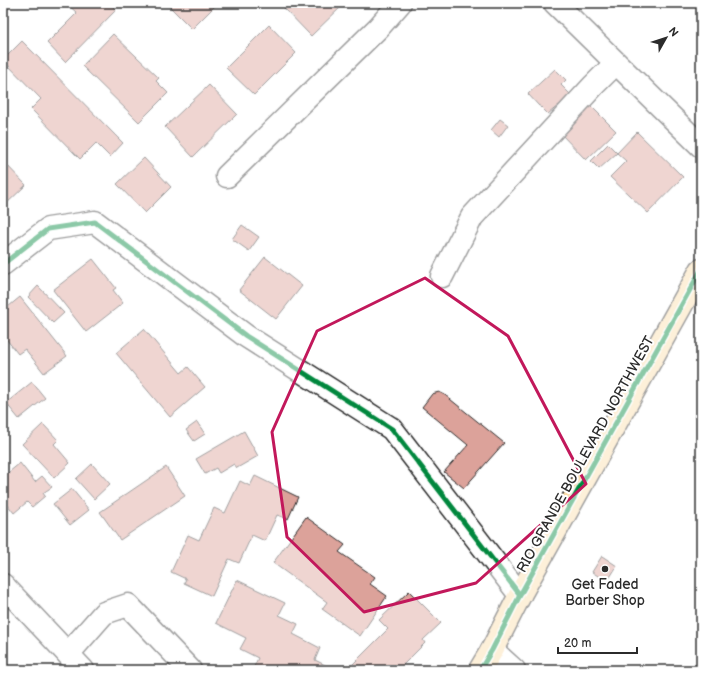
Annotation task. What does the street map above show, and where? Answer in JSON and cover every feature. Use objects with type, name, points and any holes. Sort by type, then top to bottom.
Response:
[{"type":"main road","name":"RIO GRANDE BOULEVARD NORTHWEST","points":[[480,670],[520,595],[701,270]]},
{"type":"street","points":[[227,176],[378,27],[400,3]]},
{"type":"street","points":[[555,3],[701,146]]},
{"type":"street","points":[[442,276],[472,217],[616,64]]},
{"type":"street","points":[[3,264],[48,229],[95,222],[246,336],[392,429],[520,595]]},
{"type":"street","points":[[3,585],[83,670]]},
{"type":"street","points":[[68,654],[104,613],[128,605],[190,670]]},
{"type":"street","points":[[492,650],[514,670]]},
{"type":"highlighted area","points":[[425,278],[508,336],[586,484],[476,583],[364,612],[287,537],[272,432],[317,331]]},
{"type":"building","points":[[66,3],[109,3],[116,10],[65,62],[47,43],[77,13]]},
{"type":"building","points":[[166,3],[218,3],[192,29]]},
{"type":"building","points":[[289,3],[345,3],[311,36],[284,8]]},
{"type":"building","points":[[269,25],[296,53],[254,95],[226,68]]},
{"type":"building","points":[[113,34],[159,78],[156,81],[168,93],[139,122],[82,66]]},
{"type":"building","points":[[22,41],[123,143],[110,157],[96,143],[80,159],[31,109],[41,99],[3,60]]},
{"type":"building","points":[[555,69],[566,80],[561,85],[572,96],[560,107],[559,105],[548,114],[528,94]]},
{"type":"building","points":[[209,85],[237,114],[193,157],[165,127]]},
{"type":"building","points":[[588,103],[616,131],[586,160],[559,132]]},
{"type":"building","points":[[500,119],[508,125],[499,137],[491,130]]},
{"type":"building","points":[[637,132],[683,177],[648,213],[610,177],[626,161],[617,153]]},
{"type":"building","points":[[608,144],[617,153],[599,169],[591,161]]},
{"type":"building","points":[[144,158],[171,187],[145,213],[117,184]]},
{"type":"building","points":[[3,161],[26,185],[3,207]]},
{"type":"building","points":[[242,225],[259,237],[249,251],[232,239]]},
{"type":"building","points":[[265,257],[302,286],[276,319],[239,290]]},
{"type":"building","points":[[93,259],[116,288],[113,290],[123,303],[86,332],[53,290]]},
{"type":"building","points":[[38,286],[64,313],[53,323],[28,297]]},
{"type":"building","points":[[20,297],[67,356],[44,373],[25,349],[18,354],[3,335],[3,311]]},
{"type":"building","points":[[144,329],[181,373],[188,367],[205,387],[170,417],[116,353]]},
{"type":"building","points":[[32,382],[45,398],[19,419],[6,403]]},
{"type":"building","points":[[439,392],[445,395],[504,443],[464,488],[444,472],[468,445],[422,407],[432,394]]},
{"type":"building","points":[[701,408],[701,422],[694,416]]},
{"type":"building","points":[[197,422],[205,434],[194,441],[186,430]]},
{"type":"building","points":[[43,424],[58,440],[54,444],[70,463],[54,478],[22,444]]},
{"type":"building","points":[[244,431],[258,456],[237,468],[234,464],[219,473],[216,468],[205,474],[196,459]]},
{"type":"building","points":[[20,463],[35,482],[42,476],[52,487],[43,493],[45,496],[32,507],[27,502],[14,513],[3,499],[3,477]]},
{"type":"building","points":[[92,464],[110,484],[94,499],[76,479]]},
{"type":"building","points":[[166,467],[185,496],[120,540],[100,512]]},
{"type":"building","points":[[255,476],[298,497],[288,519],[277,515],[265,541],[252,535],[239,563],[229,559],[212,596],[184,583],[186,579],[171,572],[188,535],[199,540],[214,508],[225,513],[240,481],[250,486]]},
{"type":"building","points":[[72,489],[89,510],[70,525],[53,504]]},
{"type":"building","points":[[306,517],[345,545],[339,552],[375,577],[370,584],[387,596],[360,636],[322,609],[327,602],[273,563]]},
{"type":"building","name":"Get Faded Barber Shop","points":[[602,556],[617,566],[607,582],[592,572]]},
{"type":"building","points":[[237,580],[285,603],[279,615],[298,624],[293,634],[320,648],[315,660],[335,670],[253,669],[258,658],[240,649],[246,638],[216,623]]},
{"type":"building","points":[[409,591],[441,623],[423,640],[425,643],[401,667],[404,670],[347,670],[388,629],[379,620]]},
{"type":"cycle path","points":[[3,264],[48,229],[95,222],[246,336],[392,429],[520,595]]},
{"type":"cycle path","points":[[480,670],[520,595],[701,270]]},
{"type":"place","name":"Get Faded Barber Shop","points":[[605,569]]}]
